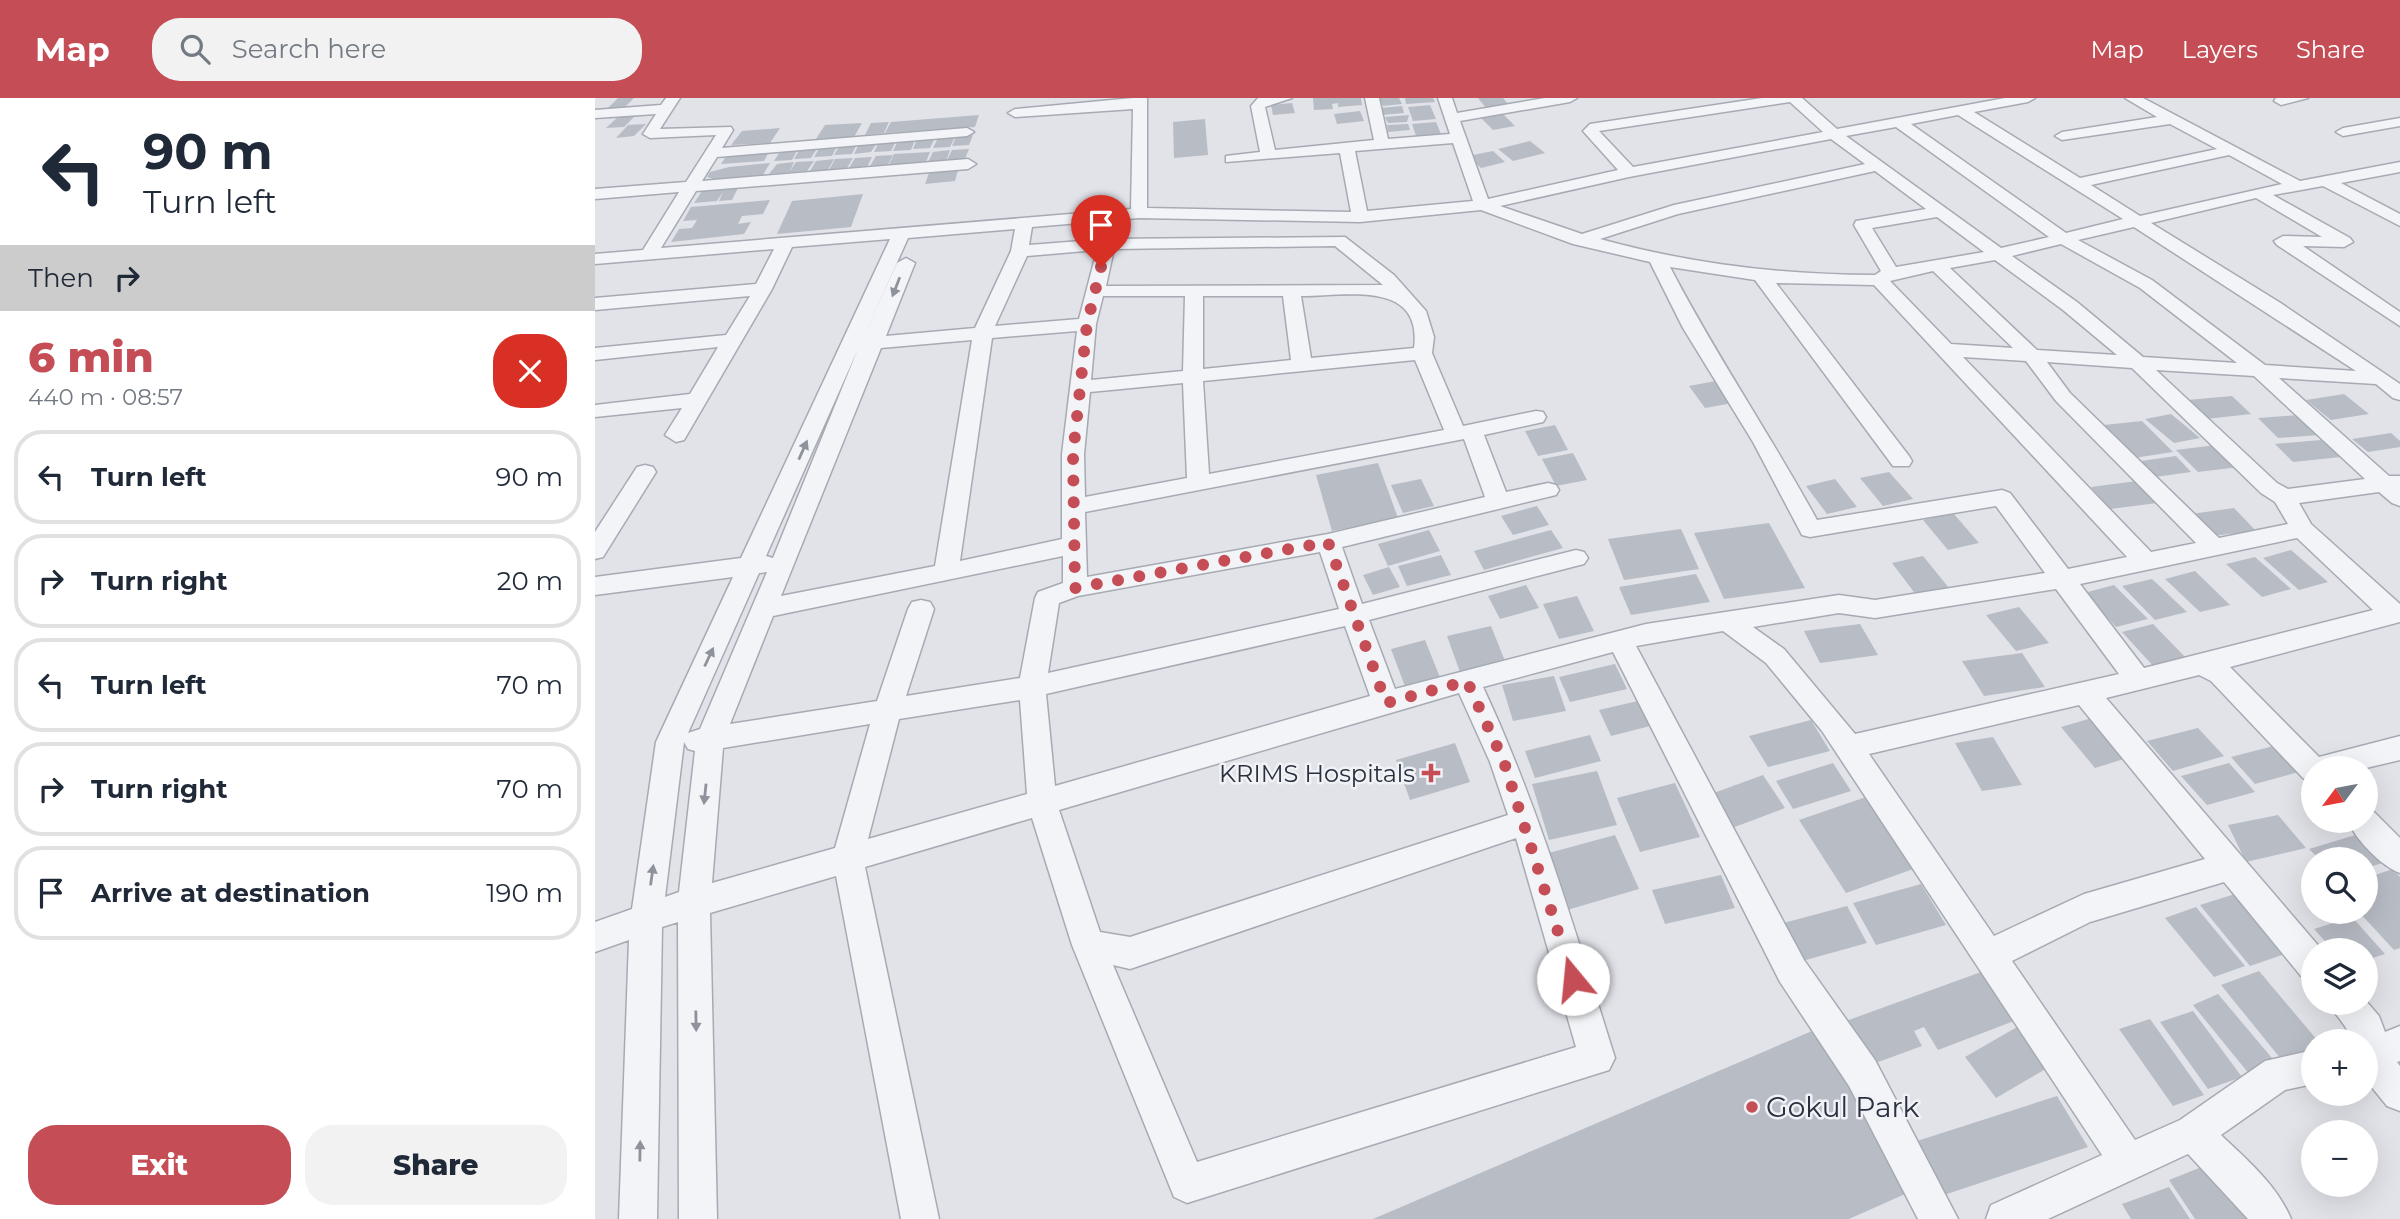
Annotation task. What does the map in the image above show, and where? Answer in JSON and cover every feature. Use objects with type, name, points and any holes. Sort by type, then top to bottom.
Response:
[{"type":"street","points":[[1268,155],[1258,106],[1263,102],[1285,98]]},
{"type":"street","points":[[1372,98],[1382,144]]},
{"type":"street","points":[[1445,98],[1482,205]]},
{"type":"street","points":[[1451,118],[1570,98]]},
{"type":"street","points":[[1629,172],[1590,131],[1606,125],[1671,113],[1792,98],[1834,134],[2070,306],[2137,362],[2269,488],[2284,497],[2302,529],[2396,613]]},
{"type":"street","points":[[595,259],[1139,213],[1360,217],[1482,205],[1629,172],[1899,122],[1963,106],[2028,98]]},
{"type":"street","points":[[2132,98],[2298,186]]},
{"type":"street","points":[[2281,101],[2301,98]]},
{"type":"street","points":[[1015,113],[1047,104],[1140,101],[1139,213]]},
{"type":"street","points":[[595,114],[669,103]]},
{"type":"street","points":[[648,255],[726,130],[650,134],[669,103]]},
{"type":"street","points":[[1963,106],[2076,184],[2390,379],[2400,394]]},
{"type":"street","points":[[2062,136],[2174,119]]},
{"type":"street","points":[[1899,122],[2064,239],[2146,284],[2259,370],[2395,488]]},
{"type":"street","points":[[2343,132],[2400,122]]},
{"type":"street","points":[[712,153],[967,132]]},
{"type":"street","points":[[1231,159],[1458,138]]},
{"type":"street","points":[[1347,147],[1360,217]]},
{"type":"street","points":[[2076,184],[2232,150]]},
{"type":"street","points":[[595,207],[689,193],[968,164]]},
{"type":"street","points":[[1579,240],[1674,210],[1879,166]]},
{"type":"street","points":[[1482,205],[1579,240],[1658,261],[1818,282],[1885,277],[2064,239],[2257,193],[2397,170]]},
{"type":"street","points":[[2326,181],[2400,221]]},
{"type":"street","points":[[595,194],[689,193]]},
{"type":"street","points":[[2257,193],[2344,242],[2283,241],[2400,320]]},
{"type":"street","points":[[1940,212],[1862,225],[1885,277],[1946,350],[2146,562]]},
{"type":"street","points":[[946,573],[983,332],[1020,251],[1024,223]]},
{"type":"street","points":[[698,1219],[694,903],[710,739],[783,562],[863,344],[909,233]]},
{"type":"street","points":[[1020,251],[1107,244],[1339,241],[1388,279],[1397,293],[1410,301],[1421,324],[1426,344],[1422,353]]},
{"type":"street","points":[[676,435],[763,289],[786,243]]},
{"type":"street","points":[[1075,588],[1073,454],[1087,324],[1107,244]]},
{"type":"street","points":[[1658,261],[1692,328],[1764,442],[1810,529],[2002,498],[2138,680]]},
{"type":"street","points":[[1936,265],[2032,356],[2063,397],[2215,548]]},
{"type":"street","points":[[1762,276],[1901,461]]},
{"type":"street","points":[[595,304],[763,289]]},
{"type":"street","points":[[1095,291],[1397,293]]},
{"type":"street","points":[[1194,291],[1193,378],[1198,484]]},
{"type":"street","points":[[1291,291],[1302,366]]},
{"type":"street","points":[[863,344],[1087,324]]},
{"type":"street","points":[[595,354],[732,340]]},
{"type":"street","points":[[638,1219],[646,919],[669,747],[752,565],[863,344]]},
{"type":"street","points":[[1946,350],[2390,379]]},
{"type":"street","points":[[1080,387],[1193,378],[1422,353]]},
{"type":"street","points":[[1422,353],[1498,502]]},
{"type":"street","points":[[595,411],[696,400]]},
{"type":"street","points":[[1074,507],[1536,417]]},
{"type":"street","points":[[595,551],[645,472]]},
{"type":"street","points":[[2284,497],[2395,488]]},
{"type":"street","points":[[1467,681],[1504,762],[1526,822],[1597,1058],[1187,1184],[1088,945],[1042,802],[1032,688],[1047,598],[1075,588],[1328,542],[1548,490]]},
{"type":"street","points":[[595,937],[694,903],[848,858],[1386,703],[1620,640],[1839,604],[1875,609],[2060,579],[2302,529]]},
{"type":"street","points":[[1328,542],[1386,703]]},
{"type":"street","points":[[764,609],[1075,545]]},
{"type":"street","points":[[669,747],[1032,688],[1354,615],[1576,558]]},
{"type":"street","points":[[595,586],[783,562]]},
{"type":"street","points":[[920,1219],[848,858],[888,710],[921,610]]},
{"type":"street","points":[[1850,747],[2138,680],[2396,613]]},
{"type":"street","points":[[1727,621],[1775,656],[1850,747],[2128,1162]]},
{"type":"street","points":[[1620,640],[1792,971],[1862,1073],[1939,1219]]},
{"type":"street","points":[[2202,664],[2220,674],[2301,758]]},
{"type":"street","points":[[2085,693],[2301,951]]},
{"type":"street","points":[[2369,756],[2400,748]]},
{"type":"street","points":[[1088,945],[1130,953],[1526,822]]},
{"type":"street","points":[[2375,833],[2400,859]]},
{"type":"street","points":[[1990,955],[2084,909],[2230,866]]},
{"type":"street","points":[[2356,1015],[2367,1029]]},
{"type":"street","points":[[2378,1053],[2400,1093]]},
{"type":"street","points":[[2005,1219],[2193,1133],[2278,1074],[2301,1070]]},
{"type":"street","points":[[2193,1133],[2248,1187],[2272,1219]]},
{"type":"building","points":[[618,98],[634,98],[624,108],[607,109]]},
{"type":"building","points":[[1313,98],[1361,98],[1362,105],[1338,107],[1338,103],[1332,104],[1333,109],[1314,110]]},
{"type":"building","points":[[1379,98],[1399,98],[1402,104],[1383,106]]},
{"type":"building","points":[[1405,98],[1433,98],[1435,102],[1406,104]]},
{"type":"building","points":[[1478,98],[1503,98],[1509,105],[1486,108]]},
{"type":"building","points":[[1292,103],[1295,113],[1273,115],[1271,105]]},
{"type":"building","points":[[1430,105],[1436,119],[1413,121],[1408,107]]},
{"type":"building","points":[[1402,106],[1404,113],[1382,115],[1380,108]]},
{"type":"building","points":[[1360,111],[1364,121],[1337,124],[1334,114]]},
{"type":"building","points":[[1503,114],[1515,126],[1493,130],[1481,118]]},
{"type":"building","points":[[636,115],[624,127],[606,128],[619,116]]},
{"type":"building","points":[[979,115],[975,127],[885,133],[891,122]]},
{"type":"building","points":[[1409,115],[1407,122],[1388,123],[1385,117]]},
{"type":"building","points":[[1205,119],[1208,155],[1174,158],[1173,122]]},
{"type":"building","points":[[889,122],[884,133],[865,135],[871,123]]},
{"type":"building","points":[[1436,122],[1441,134],[1416,136],[1412,124]]},
{"type":"building","points":[[862,123],[854,137],[816,139],[825,125]]},
{"type":"building","points":[[646,124],[634,136],[616,138],[628,125]]},
{"type":"building","points":[[1408,124],[1410,130],[1388,132],[1387,125]]},
{"type":"building","points":[[780,128],[770,143],[731,145],[742,131]]},
{"type":"building","points":[[973,135],[969,145],[952,146],[956,137]]},
{"type":"building","points":[[955,137],[950,147],[933,148],[938,138]]},
{"type":"building","points":[[935,138],[930,148],[913,149],[917,139]]},
{"type":"building","points":[[915,140],[911,150],[893,151],[898,141]]},
{"type":"building","points":[[896,141],[891,151],[874,152],[879,142]]},
{"type":"building","points":[[1530,141],[1545,153],[1513,161],[1498,149]]},
{"type":"building","points":[[877,143],[871,152],[854,154],[859,144]]},
{"type":"building","points":[[857,144],[852,154],[834,155],[840,145]]},
{"type":"building","points":[[837,146],[832,156],[814,157],[820,147]]},
{"type":"building","points":[[818,147],[811,158],[794,159],[800,149]]},
{"type":"building","points":[[798,149],[792,160],[774,161],[781,150]]},
{"type":"building","points":[[969,149],[965,159],[947,160],[952,150]]},
{"type":"building","points":[[950,150],[946,161],[928,162],[933,152]]},
{"type":"building","points":[[1493,151],[1505,162],[1481,168],[1468,156]]},
{"type":"building","points":[[769,152],[764,161],[721,164],[727,155]]},
{"type":"building","points":[[930,152],[926,162],[889,165],[894,154]]},
{"type":"building","points":[[893,155],[888,165],[870,166],[876,156]]},
{"type":"building","points":[[872,157],[867,167],[849,168],[855,158]]},
{"type":"building","points":[[853,158],[847,168],[829,170],[835,159]]},
{"type":"building","points":[[834,159],[828,170],[810,171],[816,161]]},
{"type":"building","points":[[814,161],[807,171],[769,174],[777,164],[794,162],[790,171],[796,162]]},
{"type":"building","points":[[770,163],[763,175],[717,180],[707,177],[710,172],[729,167]]},
{"type":"building","points":[[958,170],[955,181],[925,184],[929,173]]},
{"type":"building","points":[[738,188],[732,200],[719,201],[723,192],[717,201],[694,203],[702,191]]},
{"type":"building","points":[[863,194],[851,227],[777,234],[792,201]]},
{"type":"building","points":[[770,200],[763,214],[742,216],[738,224],[751,222],[744,234],[671,242],[679,229],[692,228],[697,220],[683,221],[691,207]]},
{"type":"building","points":[[1716,381],[1733,403],[1705,408],[1689,386]]},
{"type":"building","points":[[2344,394],[2369,414],[2331,420],[2306,400]]},
{"type":"building","points":[[2232,396],[2251,414],[2206,419],[2187,400]]},
{"type":"building","points":[[2171,414],[2200,438],[2174,443],[2145,419]]},
{"type":"building","points":[[2298,415],[2319,435],[2278,438],[2258,418]]},
{"type":"building","points":[[2142,421],[2173,452],[2134,458],[2104,425]]},
{"type":"building","points":[[1555,425],[1568,450],[1538,456],[1525,431]]},
{"type":"building","points":[[2391,433],[2400,441],[2400,447],[2368,452],[2352,439]]},
{"type":"building","points":[[2321,440],[2341,457],[2293,462],[2275,444]]},
{"type":"building","points":[[2216,445],[2239,467],[2198,472],[2176,450]]},
{"type":"building","points":[[1573,453],[1587,480],[1556,486],[1542,459]]},
{"type":"building","points":[[2176,456],[2191,472],[2155,477],[2141,461]]},
{"type":"building","points":[[1378,463],[1398,518],[1332,531],[1316,475]]},
{"type":"building","points":[[1889,472],[1913,499],[1883,506],[1860,478]]},
{"type":"building","points":[[1421,479],[1434,506],[1403,513],[1391,485]]},
{"type":"building","points":[[1835,479],[1857,507],[1827,514],[1806,486]]},
{"type":"building","points":[[2137,481],[2157,503],[2110,509],[2091,487]]},
{"type":"building","points":[[1537,506],[1549,525],[1513,535],[1501,516]]},
{"type":"building","points":[[2234,508],[2256,531],[2211,536],[2191,514]]},
{"type":"building","points":[[1953,513],[1979,543],[1948,550],[1923,520]]},
{"type":"building","points":[[1769,523],[1805,588],[1724,599],[1694,533]]},
{"type":"building","points":[[1681,529],[1699,569],[1624,580],[1608,539]]},
{"type":"building","points":[[1429,530],[1440,551],[1388,566],[1378,544]]},
{"type":"building","points":[[1551,530],[1563,548],[1484,570],[1474,551]]},
{"type":"building","points":[[2291,550],[2328,582],[2299,590],[2263,558]]},
{"type":"building","points":[[1441,555],[1451,575],[1407,586],[1398,566]]},
{"type":"building","points":[[1923,556],[1949,588],[1917,596],[1892,563]]},
{"type":"building","points":[[2255,557],[2291,589],[2262,597],[2226,564]]},
{"type":"building","points":[[1389,567],[1400,587],[1373,595],[1363,575]]},
{"type":"building","points":[[2195,571],[2230,605],[2200,612],[2165,579]]},
{"type":"building","points":[[1696,574],[1710,602],[1631,615],[1619,587]]},
{"type":"building","points":[[2152,579],[2187,612],[2155,620],[2122,586]]},
{"type":"building","points":[[1526,585],[1539,608],[1500,619],[1488,596]]},
{"type":"building","points":[[2114,585],[2148,619],[2116,627],[2084,593]]},
{"type":"building","points":[[1577,596],[1594,631],[1559,639],[1543,604]]},
{"type":"building","points":[[2019,607],[2049,643],[2016,651],[1986,615]]},
{"type":"building","points":[[1860,624],[1878,655],[1820,663],[1804,631]]},
{"type":"building","points":[[2153,624],[2189,661],[2156,669],[2122,632]]},
{"type":"building","points":[[1491,626],[1505,661],[1460,672],[1447,636]]},
{"type":"building","points":[[1425,640],[1441,680],[1406,689],[1391,649]]},
{"type":"building","points":[[2022,653],[2045,687],[1984,696],[1962,661]]},
{"type":"building","points":[[1615,664],[1627,689],[1570,702],[1559,677]]},
{"type":"building","points":[[1554,676],[1566,711],[1513,721],[1502,685]]},
{"type":"building","points":[[1642,700],[1654,725],[1611,736],[1599,710]]},
{"type":"building","points":[[2092,718],[2127,758],[2095,768],[2061,727]]},
{"type":"building","points":[[1811,720],[1830,751],[1768,767],[1749,736]]},
{"type":"building","points":[[2198,728],[2224,756],[2173,771],[2147,741]]},
{"type":"building","points":[[1590,735],[1601,761],[1535,778],[1525,751]]},
{"type":"building","points":[[1993,737],[2022,785],[1982,791],[1955,743]]},
{"type":"building","points":[[1455,743],[1470,782],[1410,800],[1396,760]]},
{"type":"building","points":[[2281,744],[2301,765],[2301,771],[2255,784],[2231,757]]},
{"type":"building","points":[[1833,763],[1851,791],[1793,809],[1776,781]]},
{"type":"building","points":[[2229,763],[2255,792],[2207,805],[2181,776]]},
{"type":"building","points":[[1597,771],[1617,825],[1549,840],[1532,784]]},
{"type":"building","points":[[1763,775],[1785,808],[1732,828],[1711,794]]},
{"type":"building","points":[[1675,783],[1700,837],[1640,852],[1617,798]]},
{"type":"building","points":[[1866,797],[1916,868],[1846,893],[1799,820]]},
{"type":"building","points":[[2278,815],[2305,847],[2246,862],[2228,825]]},
{"type":"building","points":[[2362,833],[2376,847],[2316,847]]},
{"type":"building","points":[[1615,835],[1639,889],[1567,910],[1545,854]]},
{"type":"building","points":[[2378,850],[2389,861],[2378,864]]},
{"type":"building","points":[[2393,869],[2400,877],[2400,948],[2394,950],[2370,924],[2378,924],[2378,874]]},
{"type":"building","points":[[1721,875],[1735,908],[1665,924],[1652,890]]},
{"type":"building","points":[[1921,884],[1946,925],[1876,945],[1853,903]]},
{"type":"building","points":[[2235,894],[2285,954],[2250,966],[2200,905]]},
{"type":"building","points":[[1847,906],[1867,943],[1795,963],[1776,925]]},
{"type":"building","points":[[2196,907],[2245,966],[2214,977],[2165,918]]},
{"type":"building","points":[[2330,924],[2358,924],[2371,938],[2322,938],[2314,929]]},
{"type":"building","points":[[2378,946],[2385,954],[2378,956]]},
{"type":"building","points":[[2259,971],[2308,1029],[2301,1029],[2301,1057],[2285,1064],[2221,985]]},
{"type":"building","points":[[1981,972],[2014,1021],[1938,1050],[1924,1027],[1914,1031],[1922,1046],[1870,1065],[1846,1021]]},
{"type":"building","points":[[2218,994],[2277,1064],[2250,1075],[2193,1005]]},
{"type":"building","points":[[2193,1011],[2242,1077],[2208,1089],[2160,1022]]},
{"type":"building","points":[[2150,1019],[2204,1095],[2173,1106],[2119,1029]]},
{"type":"building","name":"Gokul Park","points":[[1826,1025],[1914,1190],[1849,1219],[1373,1219]]},
{"type":"building","points":[[2017,1027],[2049,1067],[1996,1098],[1965,1057]]},
{"type":"building","points":[[2057,1096],[2088,1147],[1944,1195],[1917,1141]]},
{"type":"building","points":[[2214,1162],[2255,1219],[2195,1219],[2169,1180]]},
{"type":"building","points":[[2169,1187],[2190,1219],[2131,1219],[2122,1204]]},
{"type":"place","name":"KRIMS Hospitals","points":[[1431,773]]},
{"type":"place","name":"Gokul Park","points":[[1752,1107]]},
{"type":"route","points":[[1101,267],[1087,324],[1073,454],[1075,588],[1328,542],[1386,703],[1467,681],[1504,762],[1526,822],[1573,979]]}]
